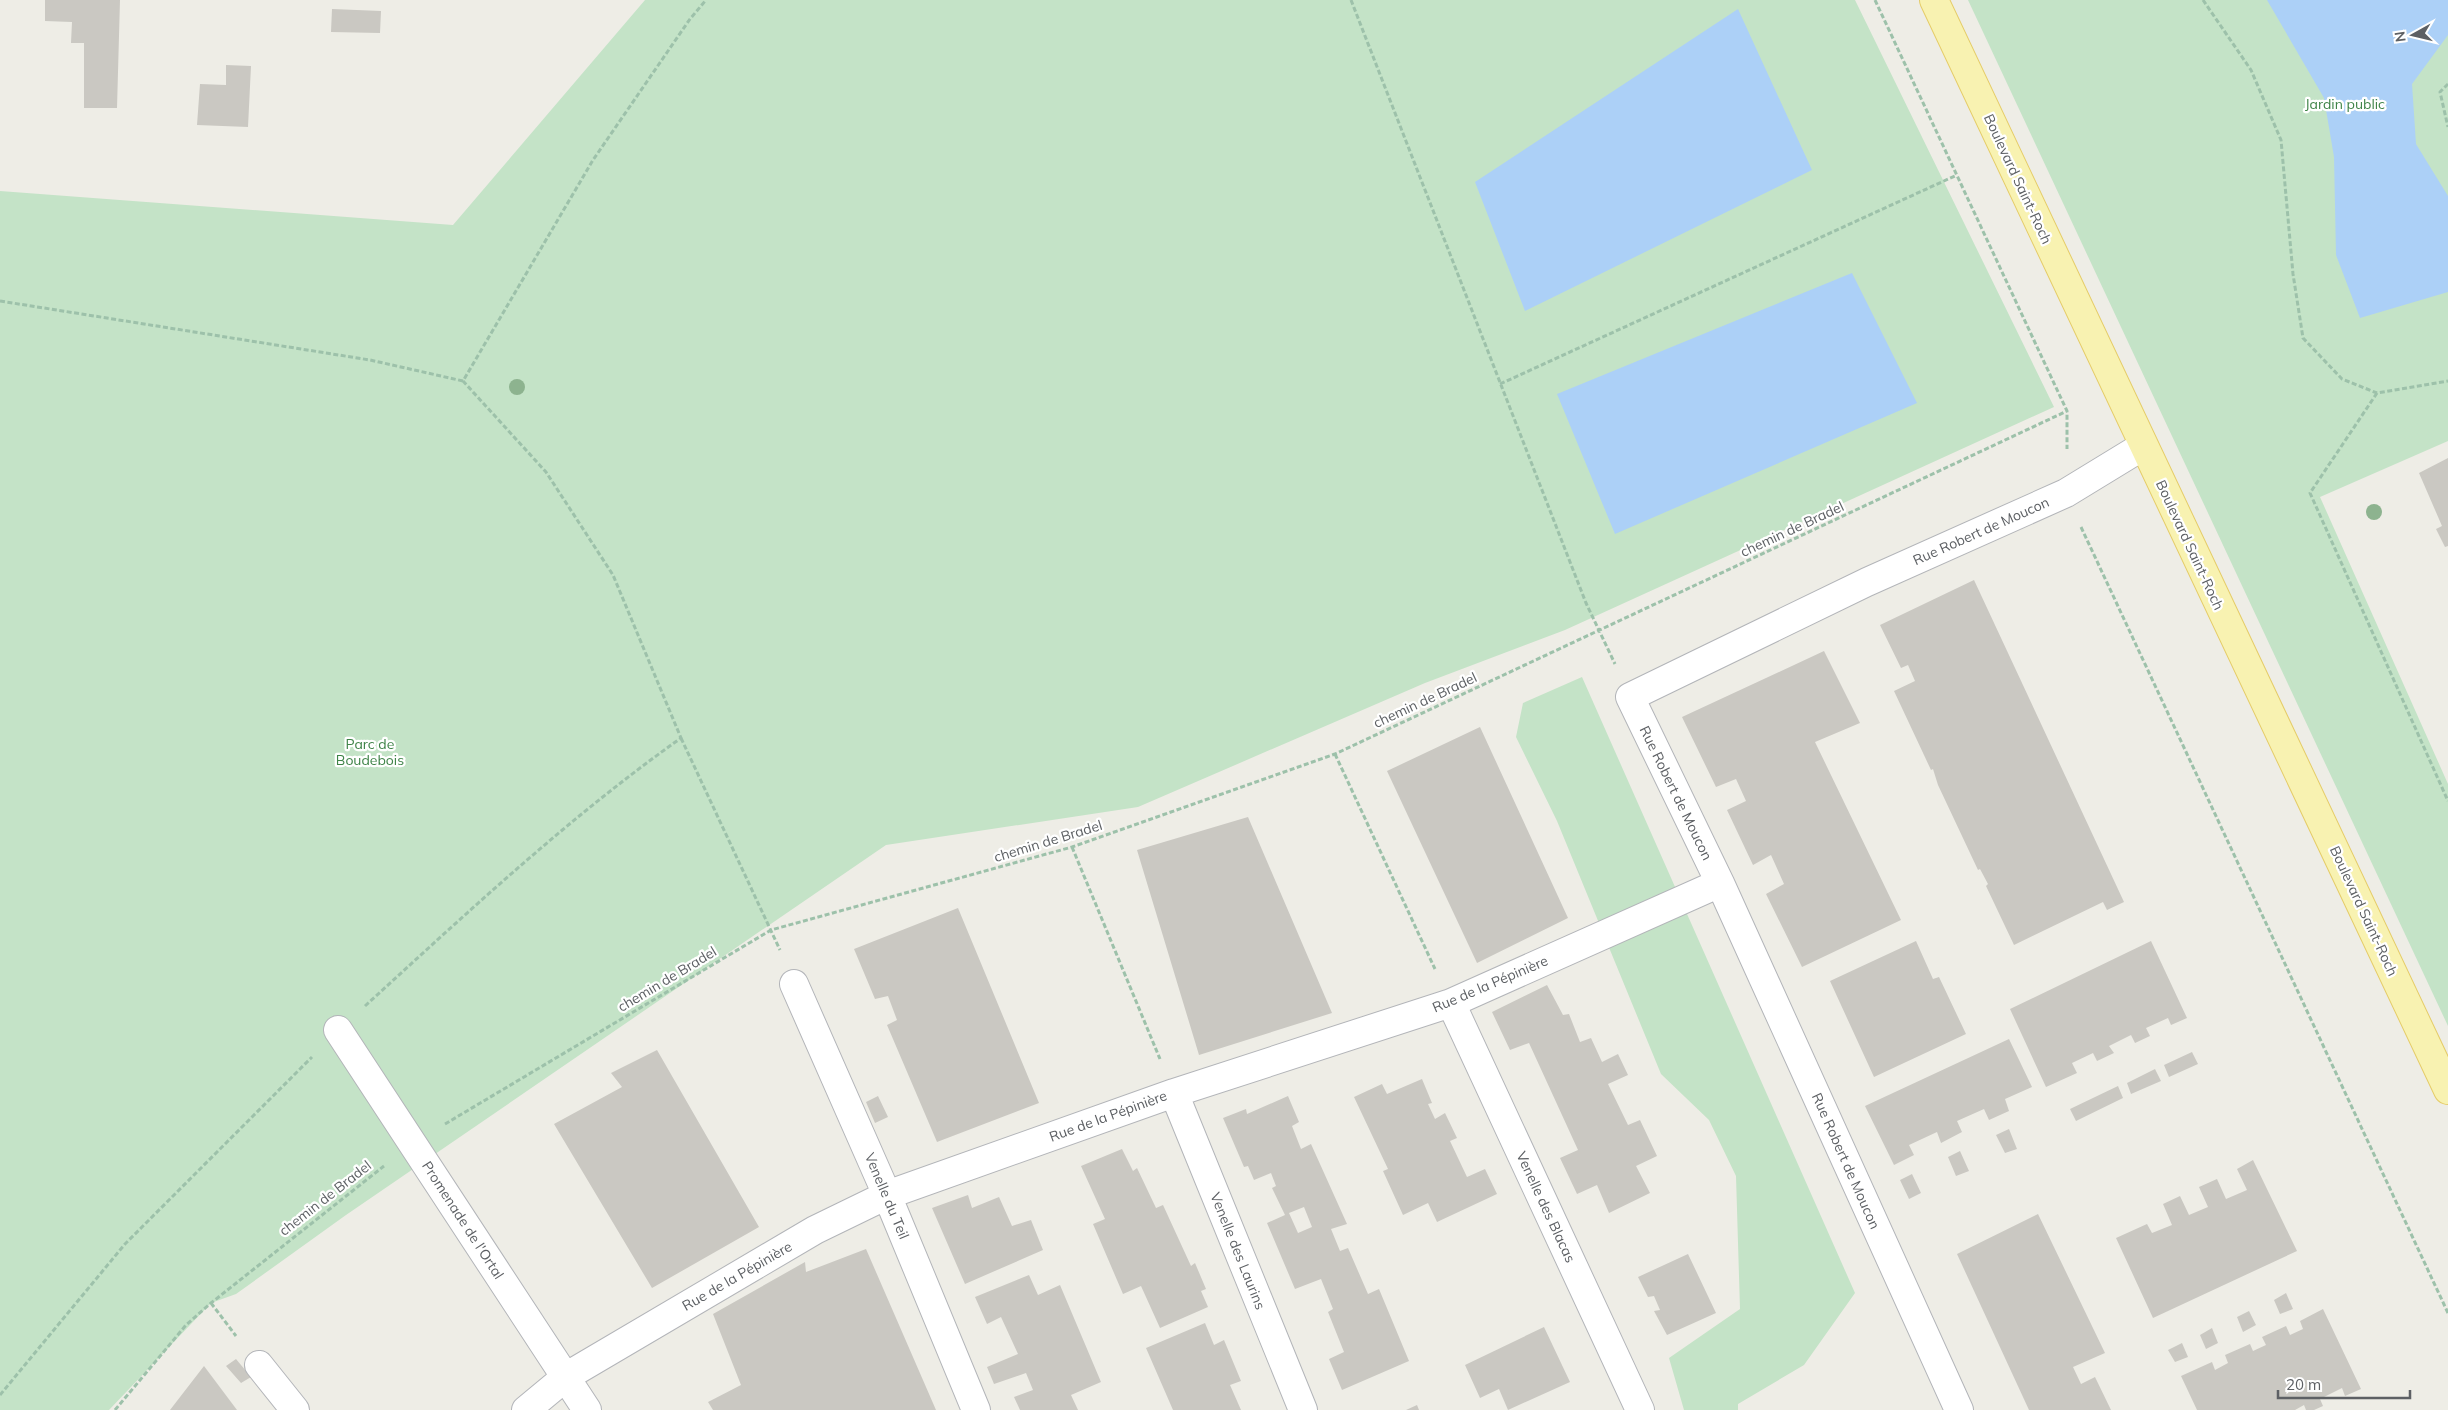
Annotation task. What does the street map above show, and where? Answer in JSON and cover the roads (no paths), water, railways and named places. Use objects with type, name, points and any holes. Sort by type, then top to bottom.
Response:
[{"type":"main road","name":"Boulevard Saint-Roch","points":[[1934,0],[2448,1090]]},
{"type":"street","name":"Rue Robert de Moucon","points":[[1959,1410],[1720,883],[1630,697],[1867,582],[2066,493],[2143,446]]},
{"type":"street","name":"Rue de la Pépinière","points":[[528,1409],[567,1376],[815,1230],[887,1195],[1174,1093],[1451,1003],[1720,883]]},
{"type":"street","name":"Venelle du Teil","points":[[794,984],[887,1195],[976,1410]]},
{"type":"street","name":"Venelle des Blacas","points":[[1451,1003],[1640,1410]]},
{"type":"street","name":"Promenade de l'Ortal","points":[[338,1030],[567,1376],[587,1410]]},
{"type":"street","name":"Venelle des Laurins","points":[[1174,1093],[1303,1410]]},
{"type":"street","points":[[260,1366],[295,1410]]},
{"type":"water","points":[[2267,0],[2448,0],[2448,35],[2412,84],[2416,144],[2448,196],[2448,292],[2360,318],[2336,255],[2334,157],[2324,98]]},
{"type":"water","points":[[1738,9],[1812,170],[1525,311],[1475,182]]},
{"type":"water","points":[[1852,273],[1917,403],[1615,534],[1557,394]]},
{"type":"park label","name":"Jardin public","points":[[2345,104]]},
{"type":"park label","name":"Parc de Boudebois","points":[[370,752]]}]
